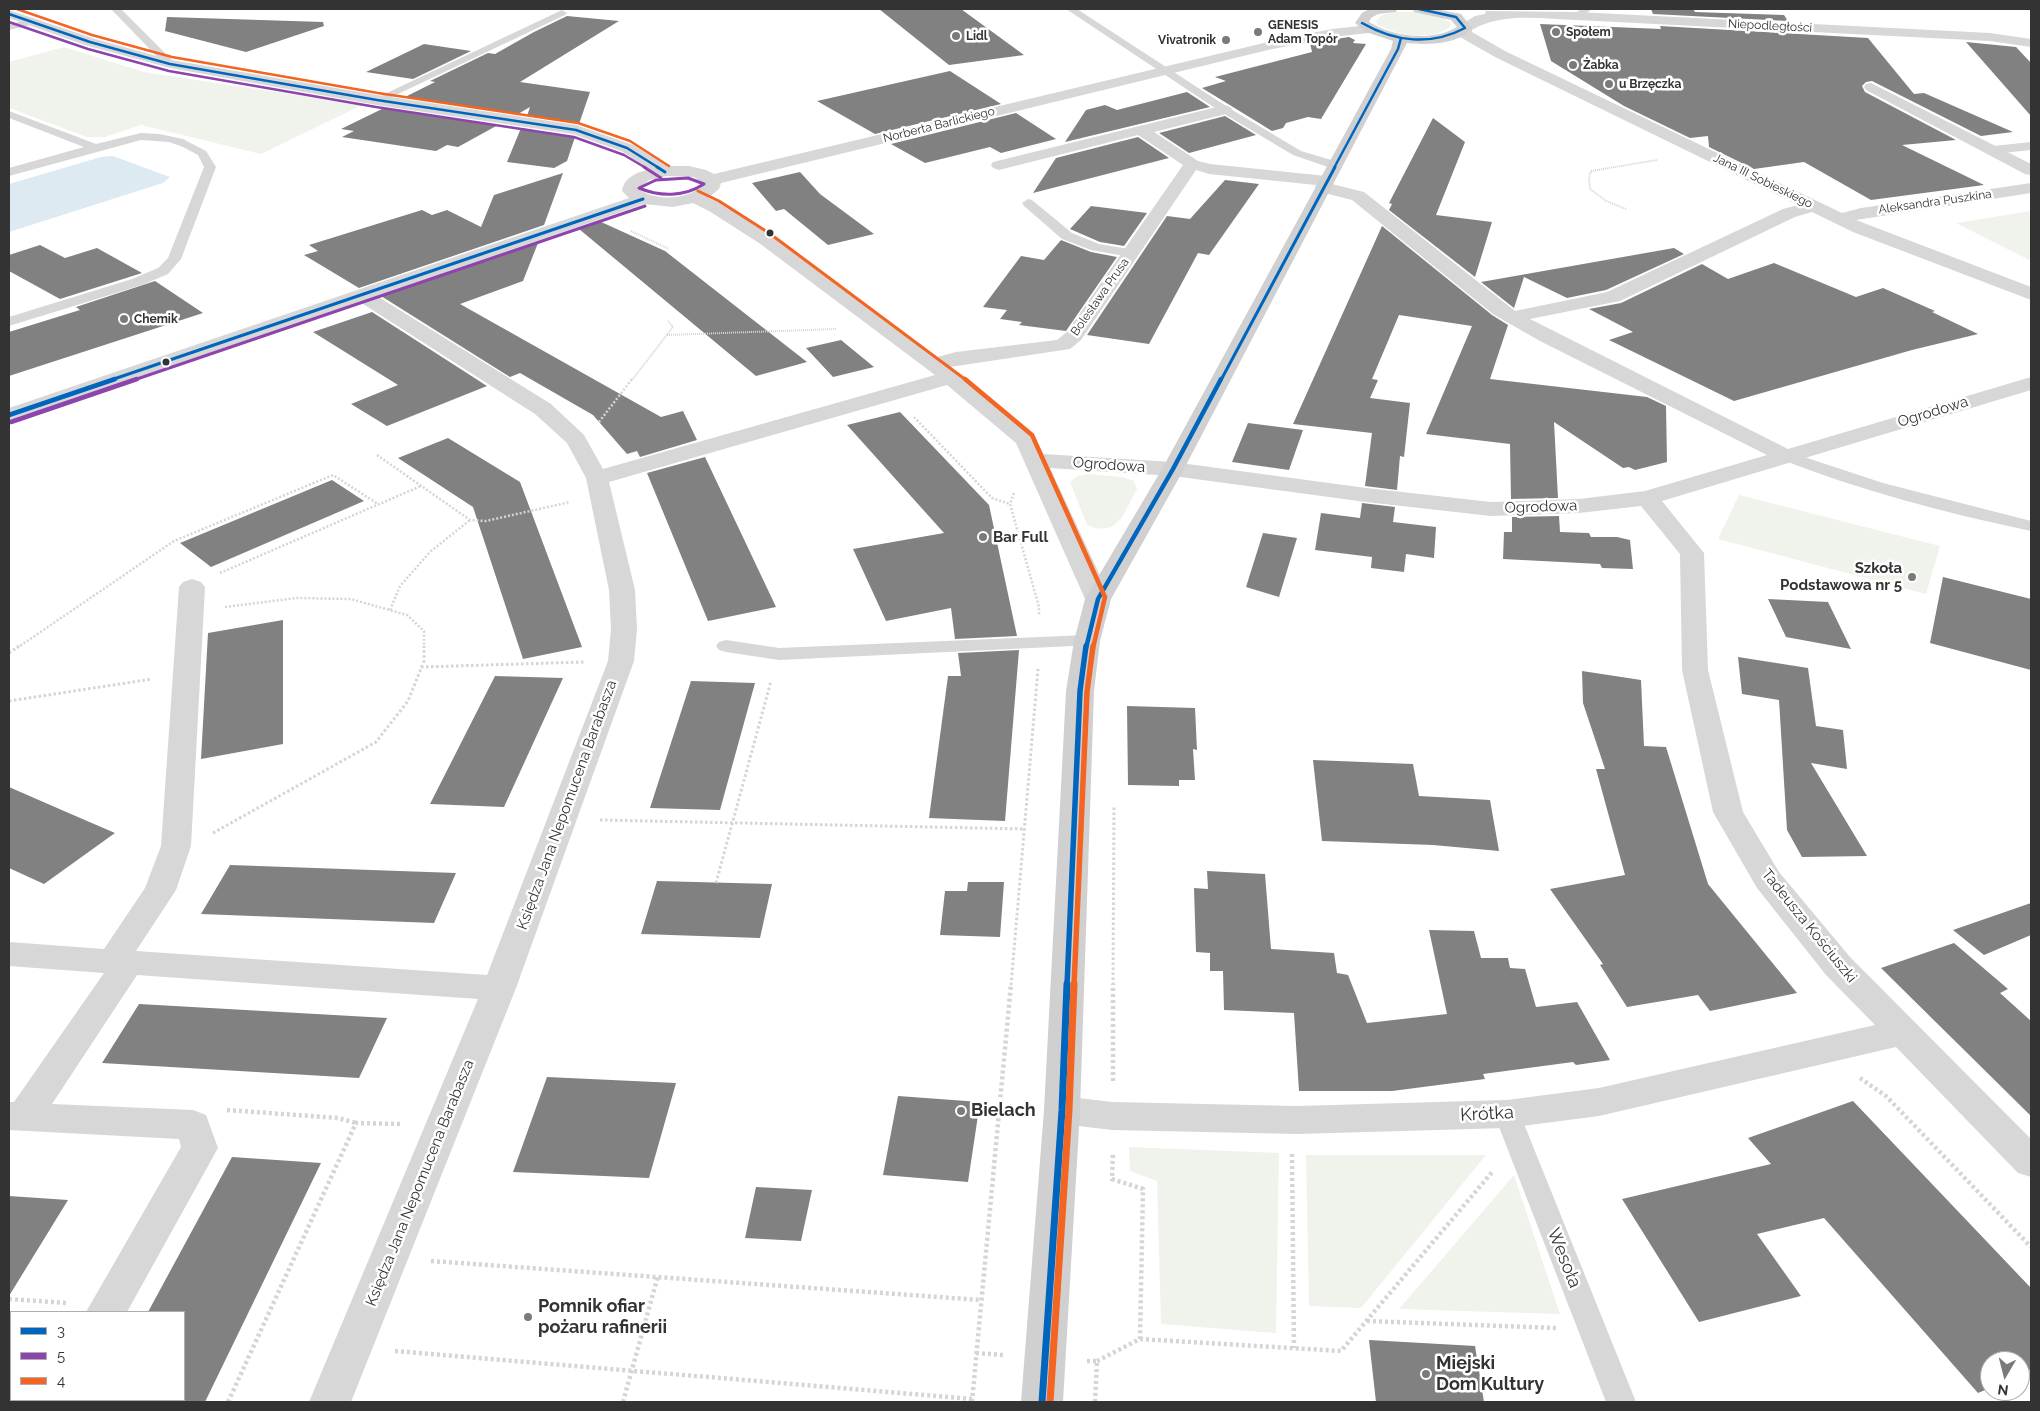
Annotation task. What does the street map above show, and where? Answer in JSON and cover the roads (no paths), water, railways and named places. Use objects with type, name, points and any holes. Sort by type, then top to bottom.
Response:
[{"type":"street","points":[[1391,9],[1369,13],[1363,17],[1362,23],[1369,29],[1401,38],[1426,39],[1450,36],[1465,28],[1456,17],[1442,12],[1419,9]]},
{"type":"street","points":[[1460,9],[1482,14]]},
{"type":"street","name":"Niepodległości","points":[[1442,12],[1508,15],[1582,12],[1990,37],[2031,43]]},
{"type":"street","points":[[9,14],[90,42],[170,64],[377,100],[576,130],[626,148],[644,157],[665,172]]},
{"type":"street","name":"Niepodległości","points":[[1465,28],[1480,19],[1508,15]]},
{"type":"street","name":"Jana III Sobieskiego","points":[[1465,28],[1465,34],[1500,54],[1813,206],[2031,294]]},
{"type":"street","name":"Norberta Barlickiego","points":[[712,180],[1166,70],[1332,33],[1369,29]]},
{"type":"street","points":[[1042,1402],[1062,1110],[1080,691],[1087,641],[1098,599],[1173,469],[1398,49],[1401,38]]},
{"type":"street","name":"Jana III Sobieskiego","points":[[1426,39],[1450,41],[1500,54]]},
{"type":"street","points":[[1871,87],[2031,170]]},
{"type":"street","points":[[999,165],[1225,110]]},
{"type":"street","points":[[1141,130],[1192,164],[1227,171],[1328,178],[1358,196],[1500,310],[1547,337],[1786,456]]},
{"type":"street","name":"Bolesława Prusa","points":[[584,486],[942,371],[956,358],[1063,345],[1074,336],[1192,164]]},
{"type":"street","points":[[689,171],[707,176],[712,180],[713,185],[710,190],[695,198],[668,202],[643,199],[635,196],[630,191],[630,186],[642,177],[665,172],[689,171]]},
{"type":"street","name":"Aleksandra Puszkina","points":[[1839,218],[1860,213],[2031,188]]},
{"type":"street","points":[[695,198],[715,207],[765,240],[942,371],[1026,440],[1098,599]]},
{"type":"street","points":[[9,414],[643,199]]},
{"type":"street","points":[[1512,317],[1613,297],[1789,213],[1813,206]]},
{"type":"street","name":"Księdza Jana Nepomucena Barabasza","points":[[330,1402],[499,988],[621,660],[624,629],[622,590],[584,486],[576,440],[543,409],[363,295]]},
{"type":"street","name":"Ogrodowa","points":[[1036,460],[1173,469],[1366,495],[1491,509],[1579,506],[1647,498],[2031,383]]},
{"type":"street","name":"Tadeusza Kościuszki","points":[[1647,498],[1692,553],[1695,670],[1728,812],[1768,880],[1838,966],[2031,1162]]},
{"type":"street","points":[[16,1116],[120,962],[160,890],[173,856],[176,846],[191,600]]},
{"type":"street","points":[[9,954],[499,988]]},
{"type":"street","name":"Krótka","points":[[1062,1110],[1112,1116],[1297,1120],[1512,1128],[1599,1102],[1903,1032]]},
{"type":"street","points":[[16,1116],[193,1125],[200,1148],[108,1309]]},
{"type":"lane","points":[[116,9],[170,64]]},
{"type":"lane","points":[[1070,9],[1225,110],[1297,153],[1328,178]]},
{"type":"lane","points":[[377,100],[562,13]]},
{"type":"lane","points":[[9,27],[32,22]]},
{"type":"lane","points":[[9,114],[94,147]]},
{"type":"lane","points":[[9,172],[133,137],[150,136],[193,146],[204,155],[210,167],[174,259],[163,271],[137,282],[9,322]]},
{"type":"lane","points":[[1994,150],[2031,146]]},
{"type":"lane","points":[[1028,203],[1067,236],[1096,247],[1130,253]]},
{"type":"lane","points":[[1786,456],[1832,474],[2031,526]]},
{"type":"lane","points":[[726,646],[778,654],[1087,641]]},
{"type":"lane","name":"Wesoła","points":[[1512,1128],[1621,1402]]},
{"type":"place","name":"GENESIS Adam Topór","points":[[1258,32]]},
{"type":"place","name":"Społem","points":[[1556,32]]},
{"type":"place","name":"Lidl","points":[[956,36]]},
{"type":"place","name":"Vivatronik","points":[[1226,40]]},
{"type":"place","name":"Żabka","points":[[1573,65]]},
{"type":"place","name":"u Brzęczka","points":[[1609,84]]},
{"type":"place","name":"Chemik","points":[[124,319]]},
{"type":"place","name":"Bar Full","points":[[983,537]]},
{"type":"place","name":"Szkoła Podstawowa nr 5","points":[[1912,577]]},
{"type":"place","name":"Bielach","points":[[961,1111]]},
{"type":"place","name":"Pomnik ofiar pożaru rafinerii","points":[[528,1317]]},
{"type":"place","name":"Miejski Dom Kultury","points":[[1426,1374]]}]
